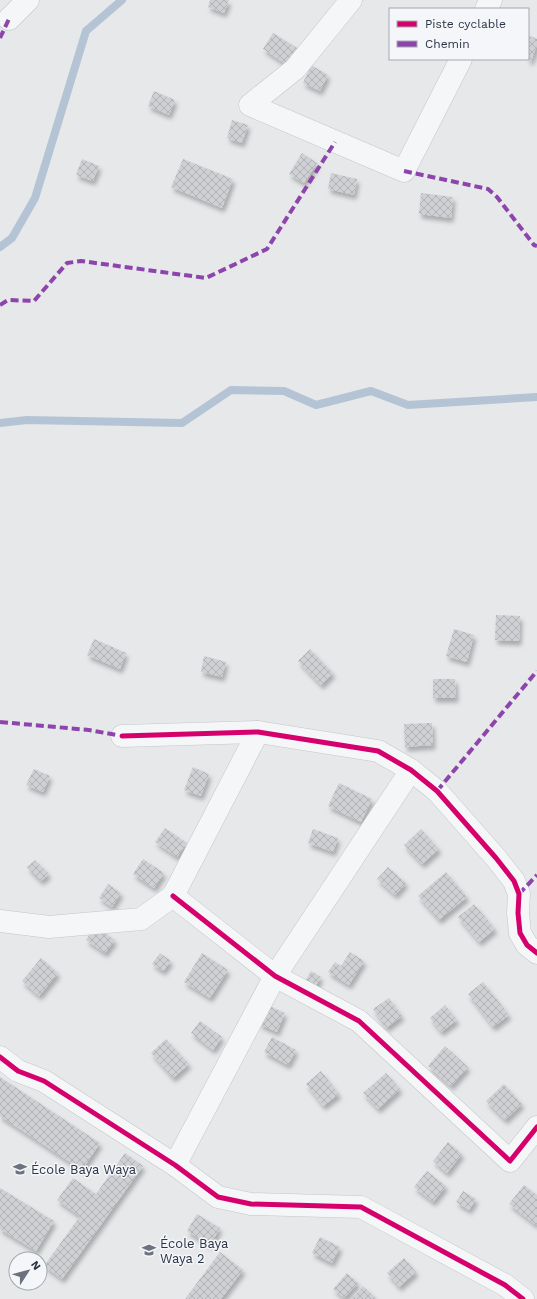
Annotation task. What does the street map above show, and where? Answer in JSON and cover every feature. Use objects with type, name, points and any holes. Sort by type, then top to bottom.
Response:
[{"type":"street","points":[[8,19],[28,0]]},
{"type":"street","points":[[351,0],[295,69],[250,105],[404,170],[460,60]]},
{"type":"street","points":[[122,736],[258,732],[378,751],[411,770],[437,791],[496,858],[514,881],[519,894],[518,913],[520,933],[527,944],[537,953]]},
{"type":"street","points":[[0,921],[49,927],[141,919],[173,896],[258,732]]},
{"type":"street","points":[[175,1165],[275,976],[411,770]]},
{"type":"street","points":[[173,896],[275,976],[359,1021],[510,1161],[537,1127]]},
{"type":"street","points":[[0,1057],[18,1070],[44,1081],[175,1165],[218,1197],[251,1204],[361,1207],[505,1285],[523,1299]]},
{"type":"building","points":[[210,0],[229,0],[224,13],[208,7]]},
{"type":"building","points":[[273,33],[297,48],[287,65],[263,49]]},
{"type":"building","points":[[529,35],[537,39],[537,45],[531,61],[528,60]]},
{"type":"building","points":[[311,65],[328,75],[320,91],[303,83]]},
{"type":"building","points":[[154,91],[175,100],[169,115],[148,106]]},
{"type":"building","points":[[232,120],[248,125],[242,143],[227,138]]},
{"type":"building","points":[[302,153],[317,163],[304,183],[289,174]]},
{"type":"building","points":[[82,159],[99,166],[93,181],[76,175]]},
{"type":"building","points":[[183,159],[233,179],[222,208],[171,187]]},
{"type":"building","points":[[331,173],[357,179],[354,195],[328,189]]},
{"type":"building","points":[[421,193],[453,197],[451,218],[419,214]]},
{"type":"building","points":[[496,615],[520,616],[519,641],[495,640]]},
{"type":"building","points":[[454,629],[474,635],[467,662],[446,656]]},
{"type":"building","points":[[94,639],[126,653],[120,669],[87,655]]},
{"type":"building","points":[[310,649],[333,673],[321,685],[298,661]]},
{"type":"building","points":[[204,656],[226,662],[222,677],[201,672]]},
{"type":"building","points":[[433,679],[455,679],[456,698],[433,698]]},
{"type":"building","points":[[432,723],[433,745],[405,747],[404,724]]},
{"type":"building","points":[[193,767],[209,774],[201,796],[184,790]]},
{"type":"building","points":[[34,769],[50,776],[43,792],[26,785]]},
{"type":"building","points":[[339,783],[372,799],[361,822],[328,806]]},
{"type":"building","points":[[165,828],[187,843],[177,857],[155,842]]},
{"type":"building","points":[[313,829],[338,838],[333,852],[308,843]]},
{"type":"building","points":[[421,829],[439,849],[422,864],[404,845]]},
{"type":"building","points":[[143,859],[164,873],[154,888],[133,874]]},
{"type":"building","points":[[35,860],[49,874],[41,881],[27,867]]},
{"type":"building","points":[[388,867],[406,883],[395,895],[377,879]]},
{"type":"building","points":[[446,872],[467,897],[439,920],[418,896]]},
{"type":"building","points":[[108,884],[121,893],[112,907],[99,898]]},
{"type":"building","points":[[474,904],[495,929],[479,942],[458,917]]},
{"type":"building","points":[[95,926],[115,940],[105,953],[86,940]]},
{"type":"building","points":[[350,952],[364,961],[349,985],[328,972],[335,962],[341,966]]},
{"type":"building","points":[[160,953],[171,961],[163,971],[152,964]]},
{"type":"building","points":[[202,953],[228,970],[210,998],[184,982]]},
{"type":"building","points":[[41,958],[58,973],[39,996],[22,981]]},
{"type":"building","points":[[311,971],[321,977],[313,991],[303,985]]},
{"type":"building","points":[[483,982],[509,1015],[493,1027],[468,994]]},
{"type":"building","points":[[389,998],[402,1016],[386,1028],[373,1009]]},
{"type":"building","points":[[267,1005],[285,1013],[277,1032],[259,1024]]},
{"type":"building","points":[[445,1005],[457,1020],[441,1032],[430,1018]]},
{"type":"building","points":[[200,1021],[222,1037],[213,1050],[191,1033]]},
{"type":"building","points":[[272,1037],[296,1050],[288,1065],[264,1052]]},
{"type":"building","points":[[166,1039],[189,1064],[173,1078],[151,1053]]},
{"type":"building","points":[[445,1046],[468,1067],[451,1086],[428,1066]]},
{"type":"building","points":[[321,1071],[339,1094],[323,1106],[306,1084]]},
{"type":"building","points":[[386,1073],[400,1089],[378,1109],[363,1093]]},
{"type":"building","points":[[0,1077],[100,1143],[82,1170],[0,1116]]},
{"type":"building","points":[[504,1084],[522,1104],[505,1120],[486,1101]]},
{"type":"building","points":[[448,1142],[462,1154],[447,1173],[433,1161]]},
{"type":"building","points":[[125,1153],[143,1166],[62,1279],[48,1269],[48,1260],[80,1216],[57,1200],[73,1178],[96,1194]]},
{"type":"building","points":[[427,1171],[446,1186],[433,1202],[414,1187]]},
{"type":"building","points":[[524,1185],[537,1195],[536,1225],[509,1204]]},
{"type":"building","points":[[0,1188],[54,1221],[36,1251],[0,1229]]},
{"type":"building","points":[[463,1191],[476,1199],[469,1210],[456,1202]]},
{"type":"building","points":[[197,1214],[220,1228],[210,1245],[187,1231]]},
{"type":"building","points":[[320,1237],[340,1247],[332,1263],[312,1253]]},
{"type":"building","points":[[220,1252],[243,1270],[221,1299],[185,1299]]},
{"type":"building","points":[[404,1258],[416,1272],[399,1287],[387,1273]]},
{"type":"building","points":[[347,1273],[358,1283],[344,1298],[333,1289]]},
{"type":"building","points":[[363,1286],[377,1299],[351,1299]]},
{"type":"waterway","points":[[0,247],[12,238],[35,198],[86,31],[122,0]]},
{"type":"waterway","points":[[0,423],[27,420],[182,423],[231,390],[284,391],[316,405],[371,391],[408,405],[537,397]]},
{"type":"marked path","points":[[0,38],[9,19]]},
{"type":"marked path","points":[[0,305],[8,300],[34,301],[67,263],[81,261],[206,278],[267,249],[335,142]]},
{"type":"marked path","points":[[404,171],[488,189],[497,197],[534,245],[537,246]]},
{"type":"marked path","points":[[437,791],[537,671]]},
{"type":"marked path","points":[[0,722],[89,730],[122,736]]},
{"type":"marked path","points":[[519,894],[537,875]]},
{"type":"cycle path","points":[[122,736],[258,732],[378,751],[411,770],[437,791],[496,858],[514,881],[519,894],[518,913],[520,933],[527,945],[537,953]]},
{"type":"cycle path","points":[[173,896],[275,976],[359,1021],[510,1161],[537,1127]]},
{"type":"cycle path","points":[[0,1057],[18,1071],[44,1081],[175,1165],[218,1197],[251,1204],[361,1207],[505,1285],[523,1299]]},
{"type":"place","name":"École Baya Waya","points":[[20,1169]]},
{"type":"place","name":"École Baya Waya 2","points":[[149,1250]]}]
